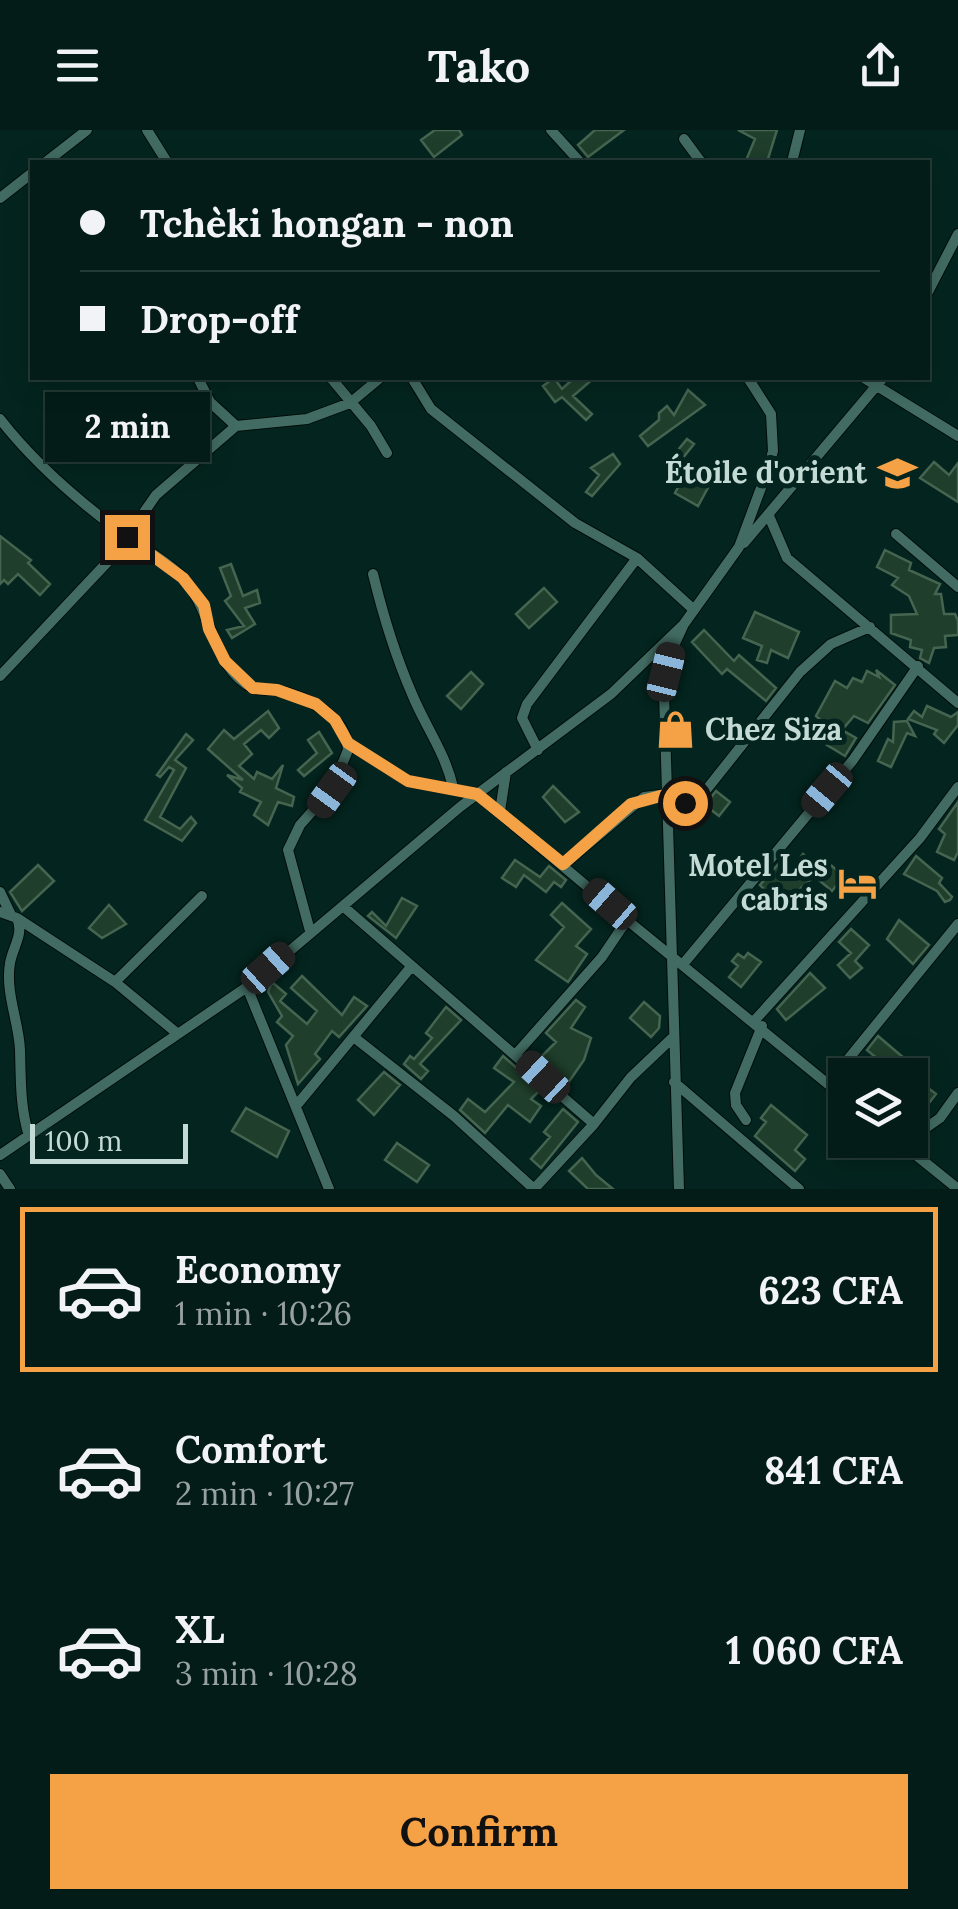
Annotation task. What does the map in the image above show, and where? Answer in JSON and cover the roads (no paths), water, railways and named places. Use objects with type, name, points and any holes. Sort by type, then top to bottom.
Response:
[{"type":"street","points":[[49,160],[87,130]]},
{"type":"street","points":[[146,130],[166,160]]},
{"type":"street","points":[[792,160],[800,130]]},
{"type":"street","points":[[558,133],[578,160]]},
{"type":"street","points":[[684,139],[700,160]]},
{"type":"street","points":[[0,198],[30,175]]},
{"type":"street","points":[[930,288],[958,234]]},
{"type":"street","points":[[199,380],[210,402],[236,426]]},
{"type":"street","points":[[333,380],[372,426],[387,453]]},
{"type":"street","points":[[0,676],[127,537],[156,495],[236,426],[307,420],[350,403],[378,380]]},
{"type":"street","points":[[413,380],[431,409],[576,523],[637,558],[692,609]]},
{"type":"street","points":[[740,548],[773,451],[771,414],[749,380]]},
{"type":"street","points":[[677,1186],[671,1039],[679,959],[664,693],[672,650],[692,609],[880,382],[958,436]]},
{"type":"street","points":[[0,419],[33,460],[183,578],[204,605],[215,644],[236,674],[253,688],[277,690],[316,704],[335,720],[348,743],[408,781],[430,789],[453,787],[477,794],[828,1084]]},
{"type":"street","points":[[769,516],[786,558],[958,703]]},
{"type":"street","points":[[896,534],[958,587]]},
{"type":"street","points":[[538,750],[522,718],[527,704],[637,558]]},
{"type":"street","points":[[373,574],[386,629],[412,696],[442,751],[453,787]]},
{"type":"street","points":[[0,1156],[248,987],[477,794],[611,694],[684,624]]},
{"type":"street","points":[[563,864],[631,804],[668,794],[695,804],[800,672],[831,644],[870,626]]},
{"type":"street","points":[[679,959],[853,760],[918,666]]},
{"type":"street","points":[[310,931],[288,850],[300,825],[332,790],[348,743]]},
{"type":"street","points":[[500,811],[506,772]]},
{"type":"street","points":[[746,1120],[736,1105],[736,1092],[758,1023],[920,838],[958,787]]},
{"type":"street","points":[[0,892],[9,915],[21,927],[10,965],[11,995],[20,1046],[19,1102],[29,1136]]},
{"type":"street","points":[[114,982],[202,896]]},
{"type":"street","points":[[344,907],[517,1053],[594,1124]]},
{"type":"street","points":[[9,915],[114,982],[178,1034]]},
{"type":"street","points":[[517,1053],[628,920]]},
{"type":"street","points":[[849,1058],[958,924]]},
{"type":"street","points":[[296,1106],[411,966]]},
{"type":"street","points":[[248,987],[329,1189]]},
{"type":"street","points":[[355,1038],[454,1116],[534,1189],[594,1124],[630,1077],[671,1039]]},
{"type":"street","points":[[674,1082],[798,1189]]},
{"type":"street","points":[[928,1125],[940,1118],[958,1093]]},
{"type":"street","points":[[924,1158],[958,1189]]},
{"type":"street","points":[[0,1174],[10,1189]]},
{"type":"place","name":"Étoile d'orient","points":[[897,473]]},
{"type":"place","name":"Chez Siza","points":[[675,730]]},
{"type":"place","name":"Motel Les cabris","points":[[858,883]]}]
